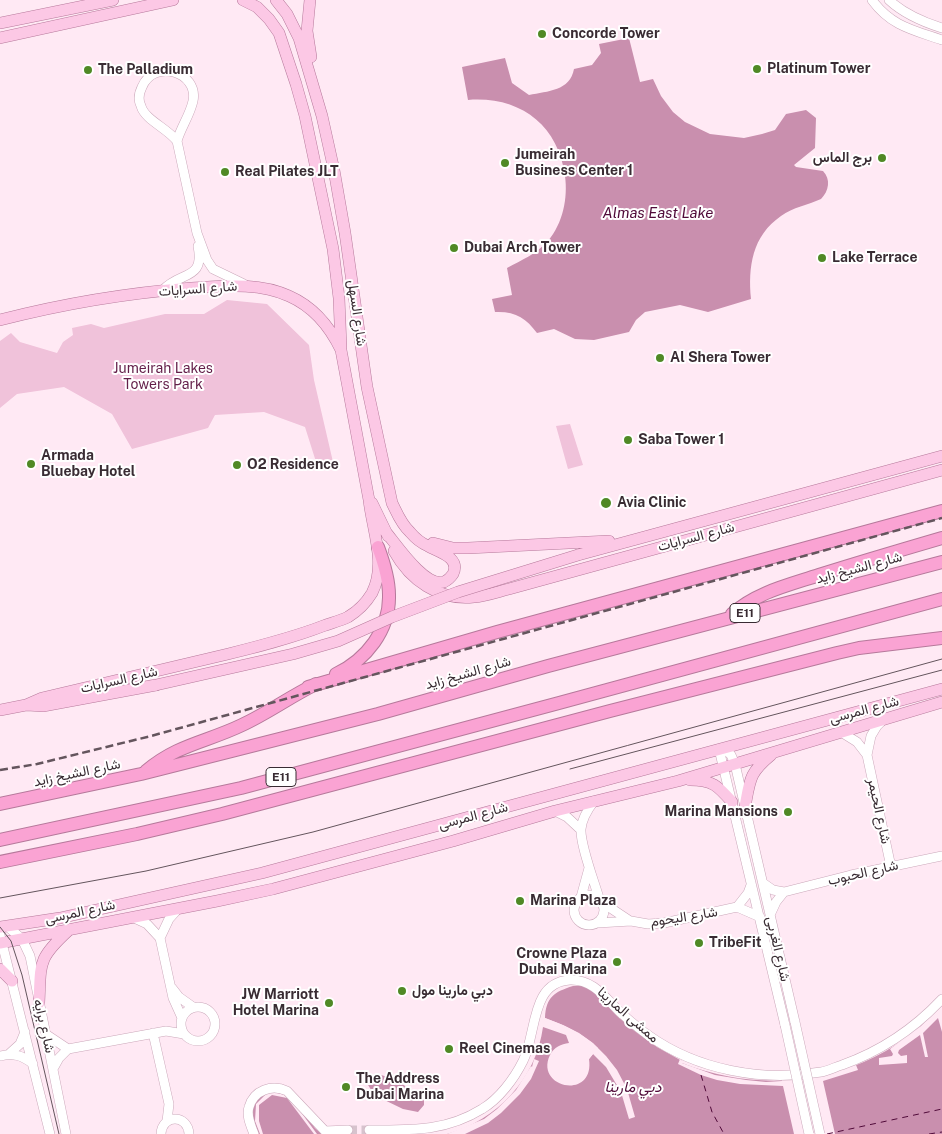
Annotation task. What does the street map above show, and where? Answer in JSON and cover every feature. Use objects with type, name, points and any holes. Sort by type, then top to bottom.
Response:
[{"type":"highway","points":[[308,687],[497,632],[942,511]]},
{"type":"highway","points":[[726,618],[748,602],[772,590],[855,563],[942,538]]},
{"type":"highway","points":[[141,774],[165,756],[242,726],[308,687],[342,672],[358,661],[371,647],[380,632],[387,613],[390,597],[386,572],[378,547]]},
{"type":"highway","name":"شارع الشيخ زايد","points":[[0,804],[141,774],[378,714],[726,618],[942,562]]},
{"type":"highway","name":"E11","points":[[0,840],[241,788],[942,599]]},
{"type":"highway","points":[[0,862],[138,834],[213,816],[836,653],[859,648],[942,638]]},
{"type":"main road","points":[[0,23],[112,0]]},
{"type":"main road","points":[[0,38],[173,0]]},
{"type":"main road","points":[[243,0],[257,8],[269,19],[279,33],[305,116],[333,249],[339,298],[341,350]]},
{"type":"main road","name":"شارع السهل","points":[[276,0],[294,26],[315,89],[334,170],[375,428],[392,503],[397,515],[411,534]]},
{"type":"main road","name":"شارع السهل","points":[[310,0],[307,31],[315,89]]},
{"type":"main road","name":"شارع السرايات","points":[[0,320],[104,298],[163,290],[234,285],[271,290],[289,296],[306,306],[321,318],[333,333],[341,350],[372,524],[378,547],[377,574],[373,592],[357,611],[347,617],[256,647],[42,698],[26,705],[0,710]]},
{"type":"main road","name":"شارع السرايات","points":[[26,705],[43,706],[156,685],[323,646],[458,592],[578,555],[942,456]]},
{"type":"main road","points":[[895,468],[899,482]]},
{"type":"main road","name":"شارع السرايات","points":[[369,500],[401,564],[421,583],[446,595],[474,597],[942,470]]},
{"type":"main road","points":[[385,531],[410,563],[420,572],[436,582],[449,579],[452,576],[454,567],[451,558],[421,542],[411,534]]},
{"type":"main road","name":"شارع السرايات","points":[[411,534],[438,545],[461,548],[633,540]]},
{"type":"main road","name":"شارع المرسى","points":[[1,935],[60,918],[271,870],[942,688]]},
{"type":"main road","name":"شارع المرسى","points":[[1,935],[26,938],[273,889],[595,800],[678,781],[942,702]]},
{"type":"main road","points":[[745,807],[753,773],[774,752]]},
{"type":"main road","points":[[678,781],[700,780],[713,783],[732,802]]},
{"type":"main road","points":[[26,938],[31,927],[60,918]]},
{"type":"main road","points":[[39,1003],[40,976],[43,960],[54,944],[69,930]]},
{"type":"main road","points":[[0,969],[12,981]]},
{"type":"street","points":[[872,0],[880,10],[896,23],[942,40]]},
{"type":"street","points":[[889,0],[902,11],[942,28]]},
{"type":"street","points":[[176,141],[194,100],[193,91],[183,76],[166,70],[150,76],[144,82],[140,92],[140,103],[145,114],[168,131],[176,141],[197,233],[206,260],[213,269],[251,287]]},
{"type":"street","points":[[163,290],[172,282],[189,275],[197,269],[200,257],[197,233]]},
{"type":"street","name":"شارع الحيمر","points":[[885,718],[871,736],[867,755],[891,867]]},
{"type":"street","points":[[842,732],[857,742],[867,755]]},
{"type":"street","name":"شارع الغربى","points":[[721,748],[730,765],[745,807],[820,1134]]},
{"type":"street","name":"شارع الغربى","points":[[730,765],[732,802],[809,1134]]},
{"type":"street","points":[[589,868],[581,897],[574,909],[576,918],[585,925],[593,925],[598,923],[604,914],[589,868],[581,830],[584,817],[595,800]]},
{"type":"street","points":[[555,811],[572,821],[581,830]]},
{"type":"street","name":"شارع الحبوب","points":[[784,892],[851,875],[942,856]]},
{"type":"street","points":[[763,883],[773,890],[784,892],[776,902],[770,915]]},
{"type":"street","name":"شارع اليحوم","points":[[737,907],[748,893],[751,885]]},
{"type":"street","points":[[581,897],[590,895],[601,900]]},
{"type":"street","name":"شارع اليحوم","points":[[601,900],[631,921]]},
{"type":"street","name":"شارع اليحوم","points":[[598,923],[631,921],[644,924],[664,923],[737,907],[760,917]]},
{"type":"street","points":[[160,938],[169,920],[178,909]]},
{"type":"street","points":[[134,918],[147,924],[160,938],[184,1034]]},
{"type":"street","name":"شارع برايه","points":[[50,1134],[1,935],[26,938],[54,1067],[66,1134]]},
{"type":"street","name":"ممشى المارينا","points":[[369,1130],[433,1128],[452,1123],[483,1109],[505,1088],[523,1061],[539,1003],[545,992],[561,981],[583,980],[596,987],[622,1014],[646,1034],[683,1056],[727,1070],[749,1074],[782,1076],[822,1072],[863,1057],[886,1046],[906,1032],[942,1000]]},
{"type":"street","points":[[171,986],[193,1008]]},
{"type":"street","points":[[54,1067],[59,1058],[68,1049],[153,1033],[166,1031],[184,1034],[193,1040],[199,1041],[209,1037],[213,1032],[215,1021],[205,1008],[193,1008],[188,1010],[181,1020],[166,1031]]},
{"type":"street","points":[[5,1055],[20,1044],[25,1032]]},
{"type":"street","points":[[153,1033],[168,1104],[166,1121],[161,1128],[161,1134]]},
{"type":"street","points":[[46,1035],[68,1049]]},
{"type":"street","points":[[5,1055],[24,1058],[33,1064]]},
{"type":"street","points":[[254,1134],[248,1118],[248,1108],[257,1094],[271,1088],[287,1091],[325,1131],[348,1130]]},
{"type":"street","points":[[168,1104],[179,1118],[187,1124],[189,1134]]},
{"type":"street","points":[[166,1121],[179,1118]]},
{"type":"green space","name":"Jumeirah Lakes Towers Park","points":[[227,300],[267,304],[309,345],[314,380],[333,462],[317,465],[305,427],[264,412],[215,415],[208,428],[132,449],[112,414],[64,387],[17,394],[0,408],[0,341],[11,333],[20,342],[57,353],[63,342],[73,335],[72,328],[91,324],[104,328],[165,314],[204,314]]},
{"type":"green space","points":[[570,424],[583,465],[568,469],[556,426]]},
{"type":"water","name":"Almas East Lake","points":[[629,38],[640,82],[653,79],[661,96],[673,112],[685,122],[710,134],[744,138],[762,134],[775,130],[786,114],[806,110],[816,118],[815,148],[794,165],[796,167],[823,171],[828,181],[827,189],[821,199],[786,213],[771,224],[764,233],[754,253],[750,275],[751,299],[708,312],[680,305],[645,312],[636,320],[629,332],[594,340],[575,339],[554,329],[537,333],[529,323],[519,316],[495,312],[492,299],[512,295],[507,268],[539,250],[553,234],[561,218],[566,184],[561,158],[545,128],[533,117],[504,103],[487,100],[468,100],[462,67],[505,58],[512,83],[529,95],[557,89],[568,82],[574,69],[592,65],[601,53],[599,44]]},
{"type":"water","name":"دبي مارينا","points":[[573,986],[584,986],[596,993],[632,1029],[657,1047],[682,1061],[682,1063],[717,1074],[752,1080],[787,1080],[821,1076],[855,1066],[886,1051],[915,1031],[942,1005],[942,1134],[447,1134],[465,1128],[482,1119],[498,1108],[511,1095],[523,1080],[532,1064],[539,1046],[543,1027],[566,1035],[569,1043],[558,1046],[550,1055],[547,1066],[550,1075],[557,1082],[566,1085],[575,1085],[583,1081],[588,1072],[589,1059],[598,1048],[573,1030],[545,1018],[547,1005],[552,996]]},
{"type":"water","points":[[378,1074],[397,1080],[424,1100],[424,1105],[418,1112],[403,1109],[374,1095],[364,1078]]},
{"type":"water","points":[[276,1089],[295,1100],[315,1128],[322,1134],[259,1134],[253,1114],[254,1104],[260,1095]]},
{"type":"pier","points":[[942,1005],[942,1032],[938,1018],[923,1033],[928,1057],[925,1057],[920,1035],[899,1050],[898,1053],[901,1056],[907,1055],[907,1063],[879,1065],[879,1058],[892,1056],[893,1054],[890,1049],[921,1026]]},
{"type":"pier","points":[[545,1018],[579,1033],[606,1056],[617,1070],[627,1089],[635,1117],[629,1119],[621,1092],[606,1067],[593,1054],[589,1059],[588,1056],[594,1048],[568,1030],[544,1021]]},
{"type":"pier","points":[[534,1059],[539,1061],[531,1079],[520,1094],[501,1113],[488,1123],[465,1134],[447,1134],[484,1119],[497,1109],[516,1090],[532,1067]]},
{"type":"pier","points":[[680,1059],[682,1063],[715,1075],[766,1082],[822,1075],[856,1065],[858,1070],[823,1081],[835,1134],[794,1134],[783,1086],[740,1084],[717,1080],[678,1064]]},
{"type":"pier","points":[[269,1091],[289,1096],[317,1134],[314,1134],[287,1098],[272,1095],[259,1105],[259,1121],[263,1134],[260,1134],[255,1121],[256,1104]]},
{"type":"ferry route","points":[[701,1075],[712,1112],[724,1134]]},
{"type":"ferry route","points":[[827,1134],[942,1109]]},
{"type":"ferry route","points":[[929,1134],[942,1132]]},
{"type":"tunnel","points":[[348,1130],[369,1130]]},
{"type":"tram line","points":[[0,898],[146,871],[313,832],[942,659]]},
{"type":"tram line","points":[[570,769],[942,670]]},
{"type":"tram line","points":[[0,927],[11,941],[22,975],[59,1134]]},
{"type":"railway","points":[[0,770],[37,764],[151,736],[942,518]]},
{"type":"place","name":"Concorde Tower","points":[[542,34]]},
{"type":"place","name":"Platinum Tower","points":[[757,69]]},
{"type":"place","name":"The Palladium","points":[[88,70]]},
{"type":"place","name":"برج الماس","points":[[882,158]]},
{"type":"place","name":"Jumeirah Business Center 1","points":[[505,163]]},
{"type":"place","name":"Real Pilates JLT","points":[[225,172]]},
{"type":"place","name":"Dubai Arch Tower","points":[[454,248]]},
{"type":"place","name":"Lake Terrace","points":[[822,258]]},
{"type":"place","name":"Al Shera Tower","points":[[660,358]]},
{"type":"place","name":"Saba Tower 1","points":[[628,440]]},
{"type":"place","name":"Armada Bluebay Hotel","points":[[31,464]]},
{"type":"place","name":"O2 Residence","points":[[237,465]]},
{"type":"place","name":"Avia Clinic","points":[[606,503]]},
{"type":"place","name":"Marina Mansions","points":[[788,812]]},
{"type":"place","name":"Marina Plaza","points":[[520,901]]},
{"type":"place","name":"TribeFit","points":[[699,943]]},
{"type":"place","name":"Crowne Plaza Dubai Marina","points":[[617,962]]},
{"type":"place","name":"دبي مارينا مول","points":[[402,991]]},
{"type":"place","name":"JW Marriott Hotel Marina","points":[[329,1003]]},
{"type":"place","name":"Reel Cinemas","points":[[449,1049]]},
{"type":"place","name":"The Address Dubai Marina","points":[[346,1087]]}]
